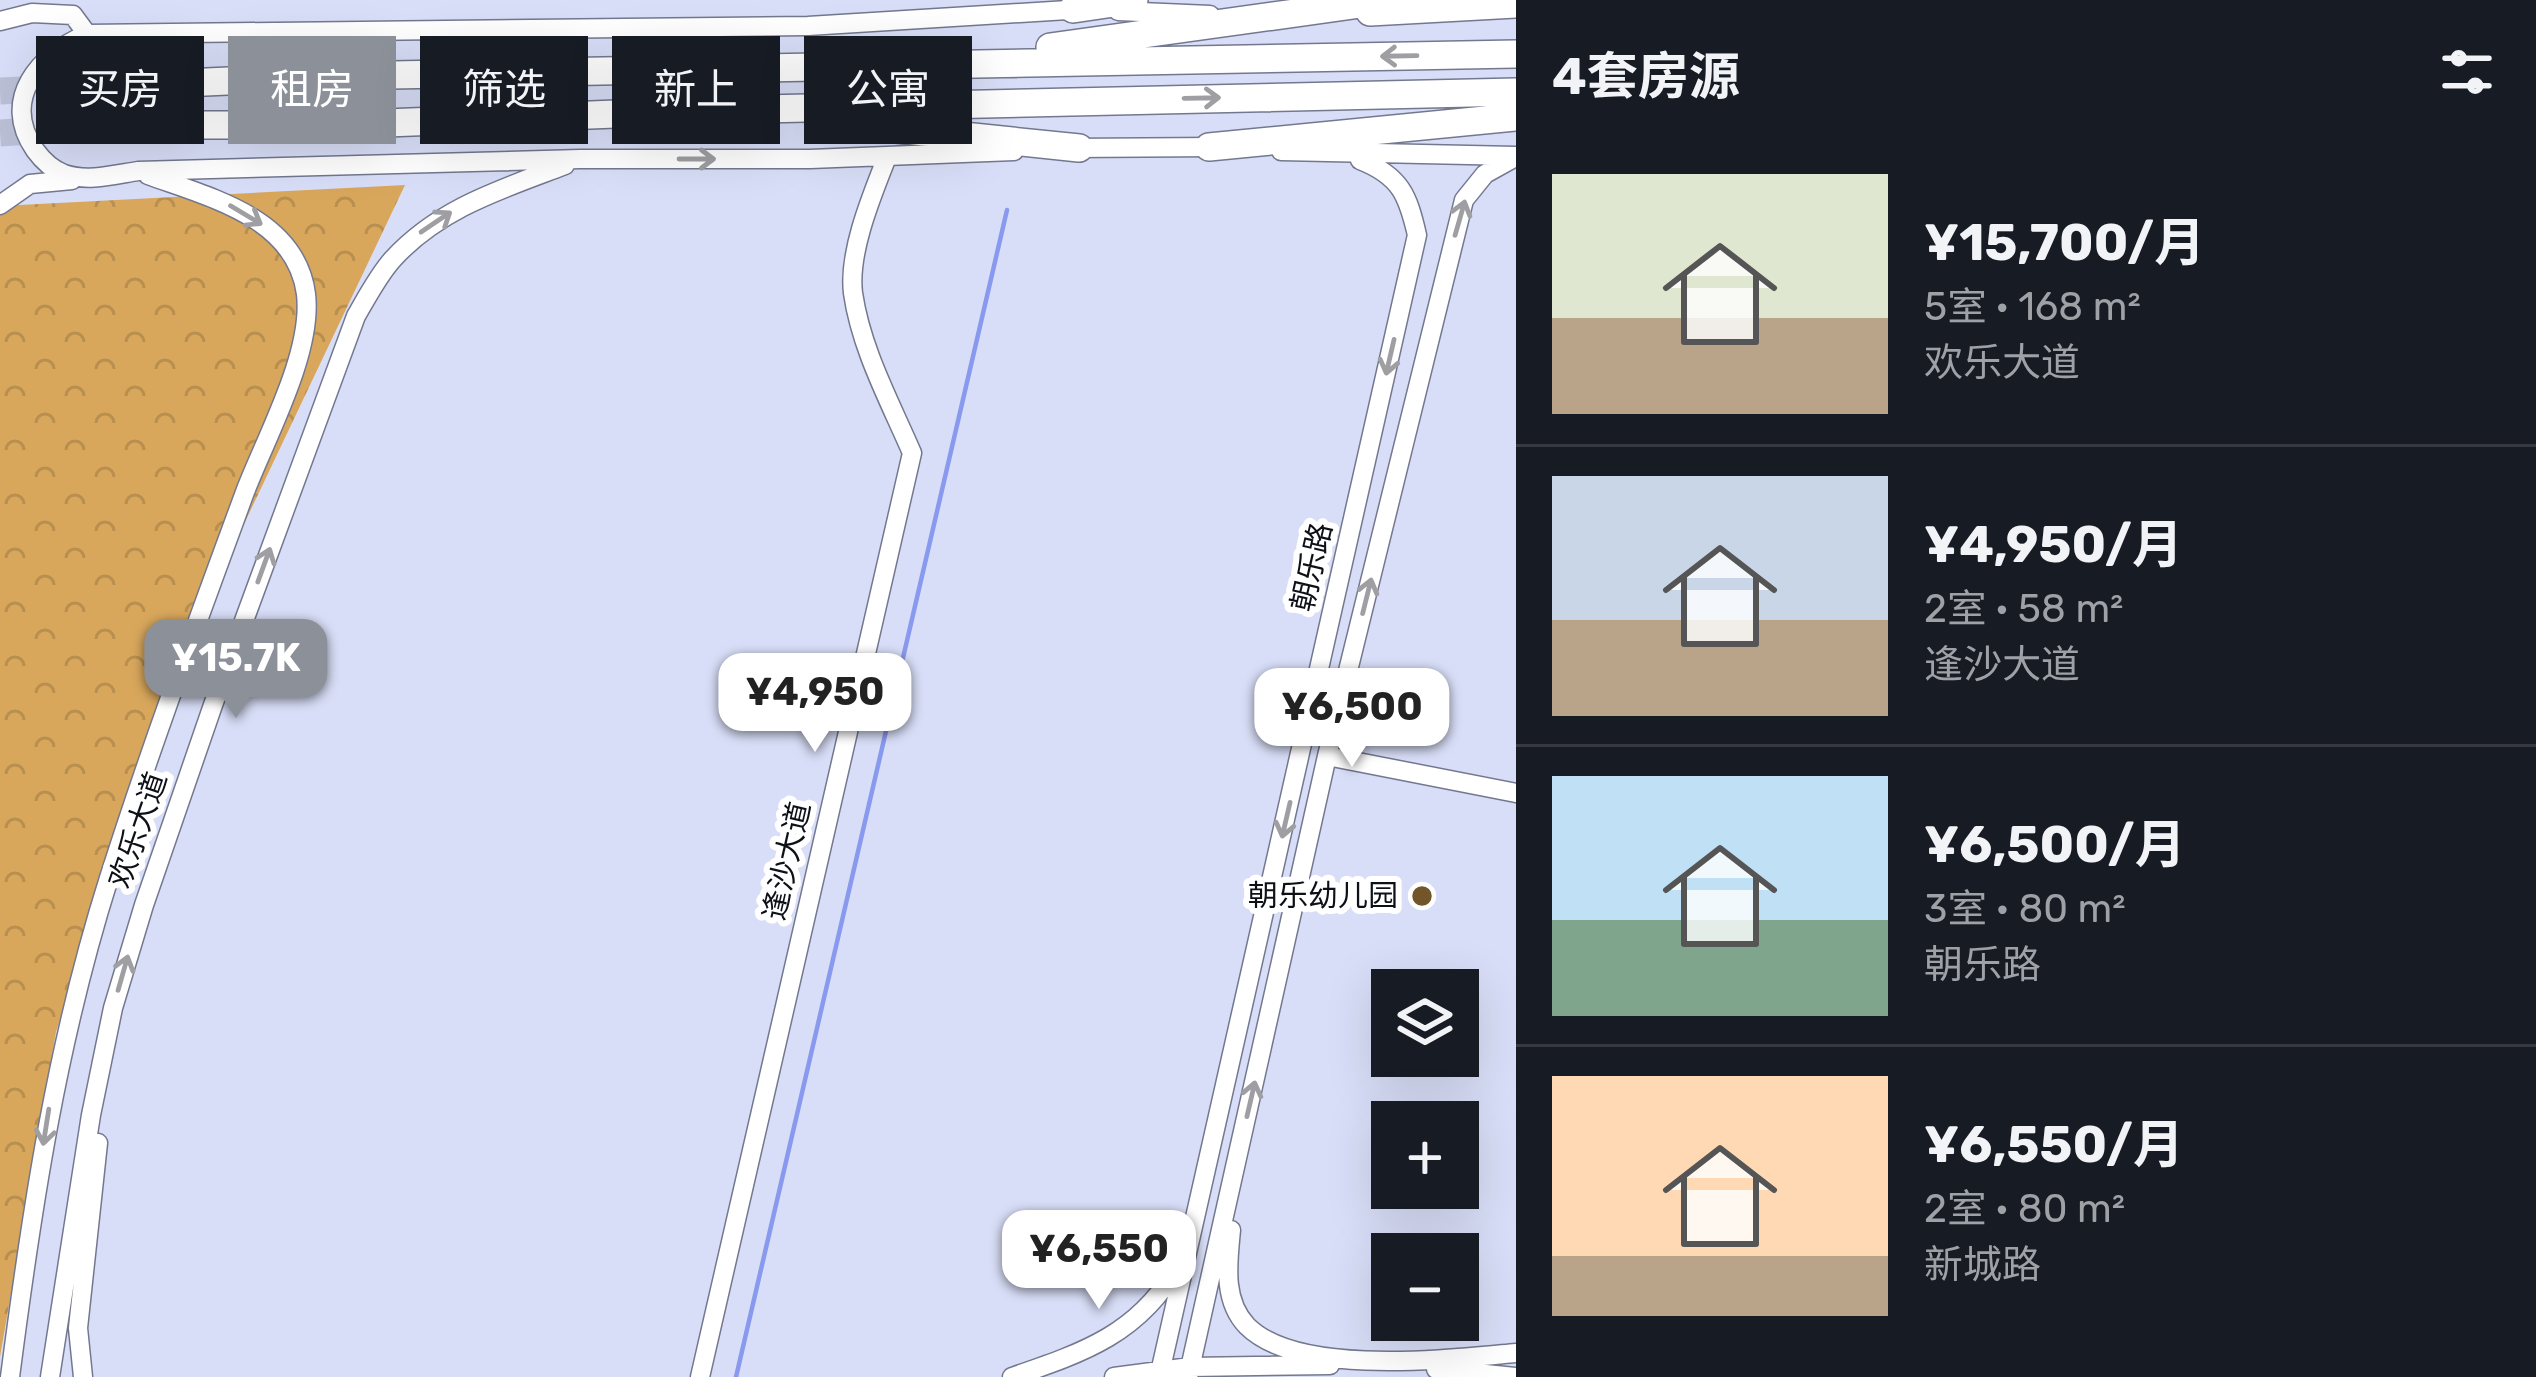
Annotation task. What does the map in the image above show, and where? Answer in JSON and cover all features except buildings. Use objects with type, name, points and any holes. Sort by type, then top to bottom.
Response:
[{"type":"highway","points":[[1073,9],[1134,0]]},
{"type":"highway","points":[[972,58],[1257,18],[1392,5],[1516,4]]},
{"type":"highway","points":[[972,63],[1516,54]]},
{"type":"highway","points":[[204,82],[804,67]]},
{"type":"highway","points":[[780,109],[1516,92]]},
{"type":"highway","points":[[204,125],[612,114]]},
{"type":"highway","points":[[780,117],[1079,148]]},
{"type":"highway","points":[[1209,146],[1516,117]]},
{"type":"street","points":[[85,179],[51,168],[40,157],[22,124],[20,103],[31,74],[47,57],[87,34],[808,26],[1073,9],[1257,18]]},
{"type":"street","points":[[0,21],[32,13],[73,15],[87,34]]},
{"type":"street","points":[[0,205],[30,184],[138,171],[1209,146],[1516,156]]},
{"type":"street","name":"朝乐路","points":[[1160,1374],[1417,235],[1408,195],[1378,167],[1345,154]]},
{"type":"street","name":"朝乐路","points":[[1190,1372],[1328,756],[1463,200],[1485,175],[1516,156]]},
{"type":"street","name":"逢沙大道","points":[[700,1377],[912,453],[871,358],[853,290],[862,224],[886,157]]},
{"type":"street","name":"欢乐大道","points":[[50,1377],[106,1042],[144,905],[356,316],[390,263],[424,229],[466,202],[580,159]]},
{"type":"street","name":"欢乐大道","points":[[10,1377],[41,1156],[67,1025],[110,873],[288,382],[306,320],[306,291],[293,258],[271,230],[244,210],[138,171]]},
{"type":"street","points":[[1404,295],[1420,266],[1431,263],[1439,269],[1438,302]]},
{"type":"street","points":[[207,599],[246,613]]},
{"type":"street","points":[[1328,756],[1516,793]]},
{"type":"street","points":[[83,1377],[78,1328],[106,1042]]},
{"type":"street","points":[[1237,1160],[1226,1280],[1246,1326],[1274,1346],[1385,1365],[1515,1377]]},
{"type":"street","points":[[1012,1377],[1088,1351],[1126,1327],[1163,1292],[1189,1246]]},
{"type":"street","points":[[1114,1377],[1385,1365],[1516,1353]]},
{"type":"green space","points":[[405,185],[169,682],[56,1032],[0,1357],[0,206]]},
{"type":"waterway","points":[[736,1377],[1007,210]]},
{"type":"tunnel","points":[[0,91],[36,89]]},
{"type":"tunnel","points":[[0,133],[36,131]]},
{"type":"place","name":"朝乐幼儿园","points":[[1422,896]]}]
